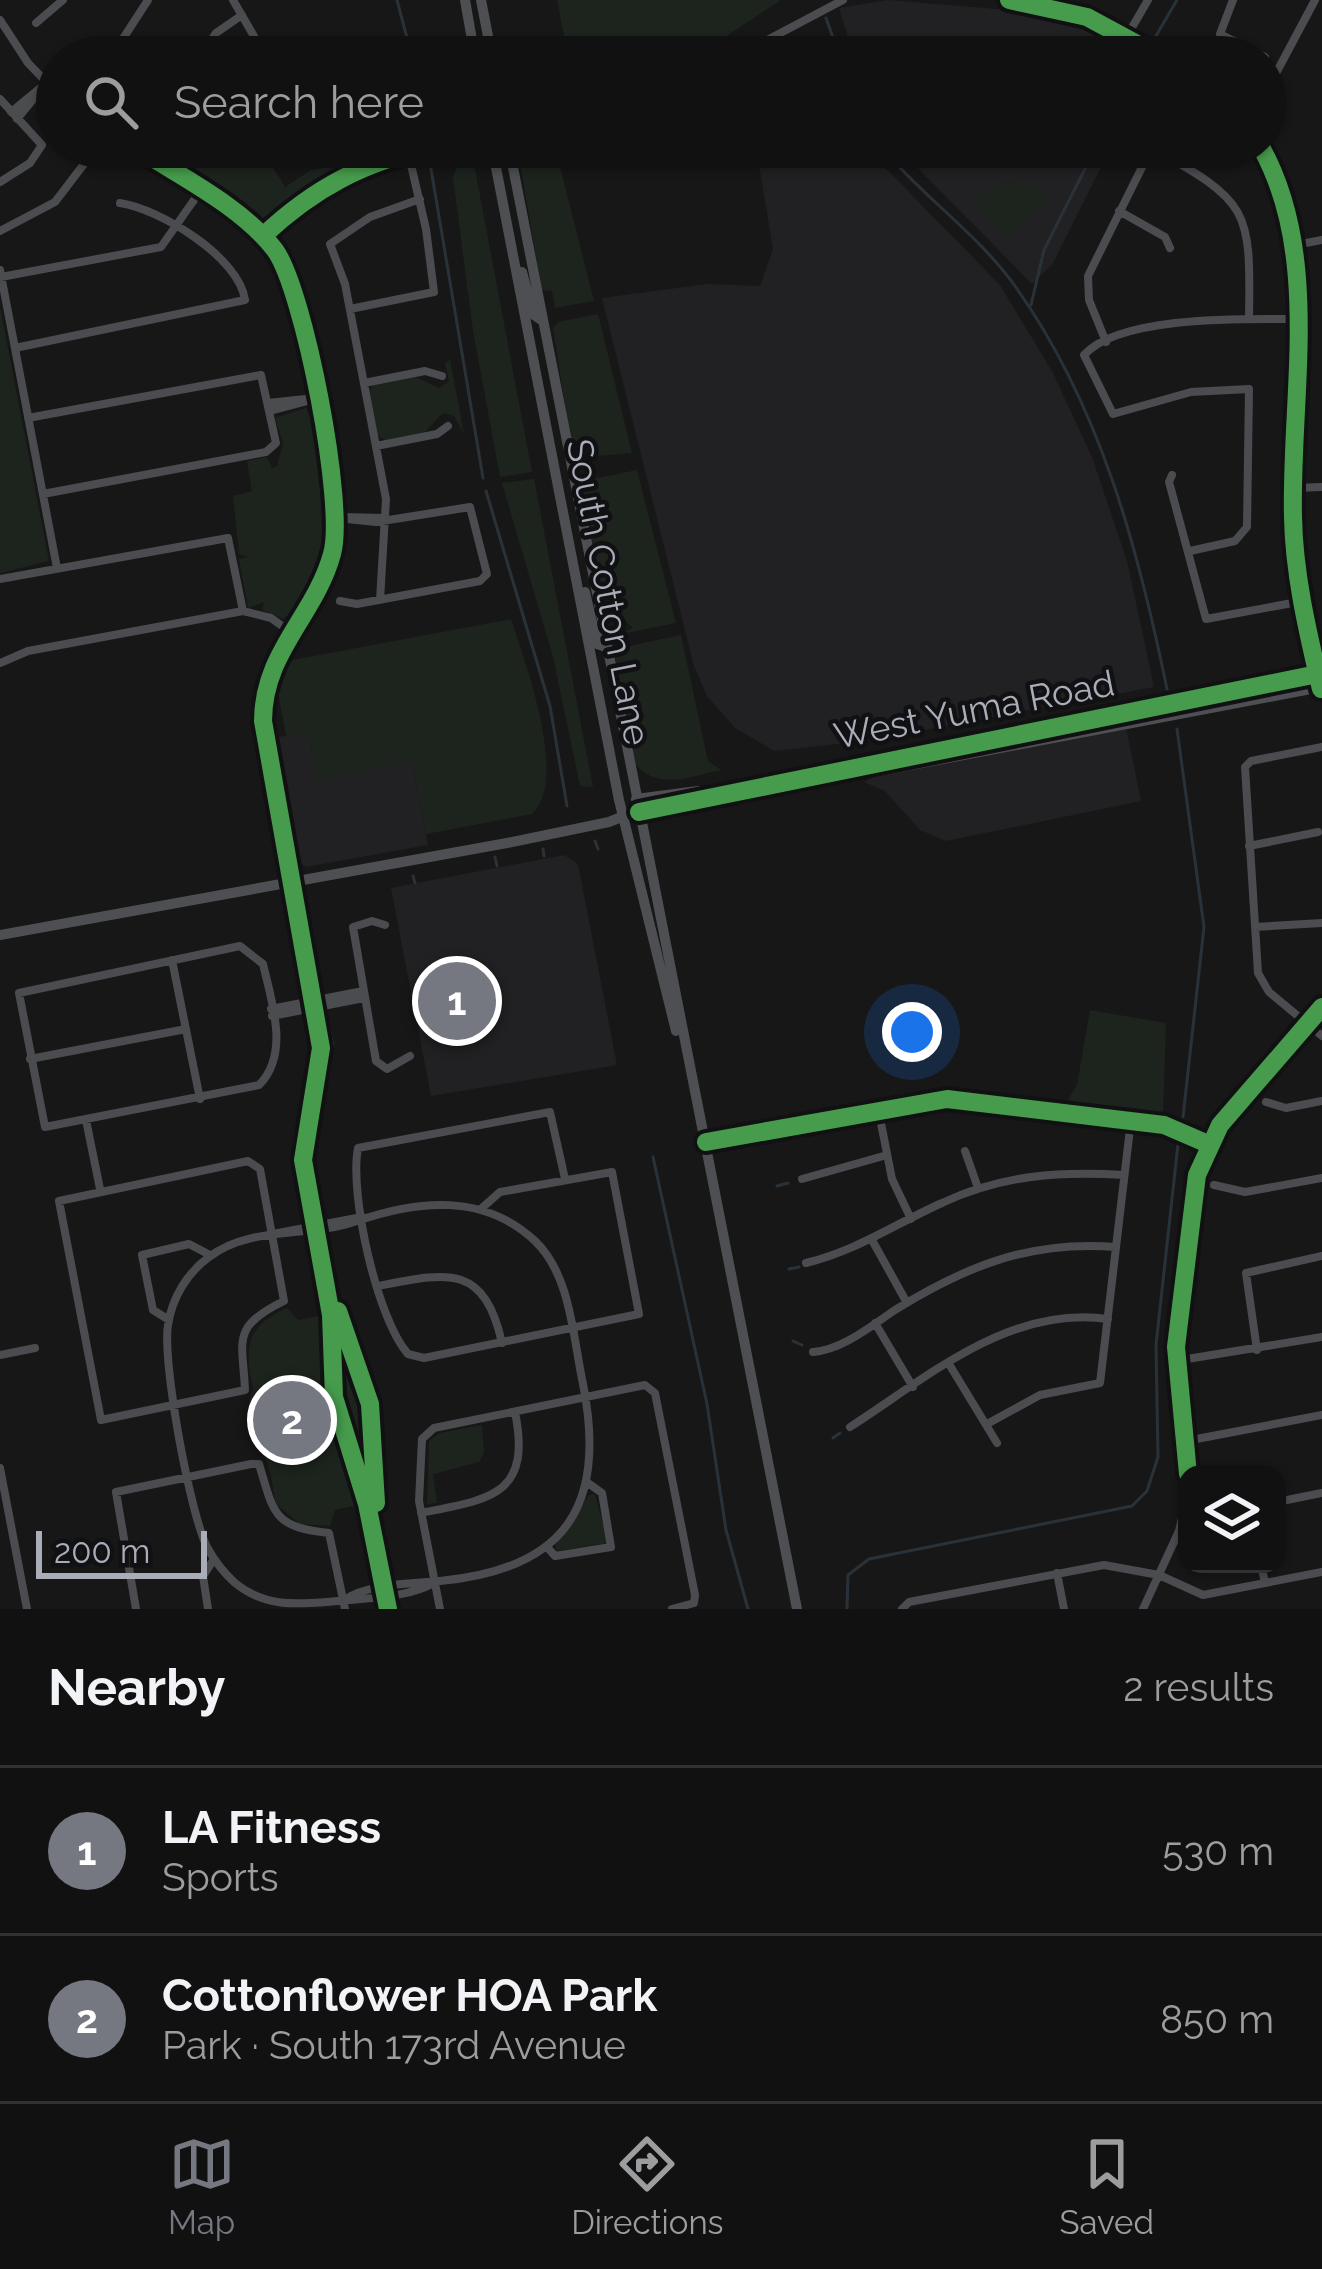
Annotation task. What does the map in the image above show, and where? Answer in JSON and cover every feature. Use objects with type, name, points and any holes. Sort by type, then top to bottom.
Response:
[{"type":"main road","points":[[465,0],[471,36]]},
{"type":"main road","points":[[481,0],[488,36]]},
{"type":"main road","name":"South Cotton Lane","points":[[496,168],[623,817],[706,1142],[796,1609]]},
{"type":"main road","name":"South Cotton Lane","points":[[513,168],[683,1045]]},
{"type":"main road","points":[[510,244],[534,315],[543,322]]},
{"type":"main road","points":[[556,477],[572,474]]},
{"type":"main road","points":[[569,548],[597,644],[606,647]]},
{"type":"main road","name":"West Yuma Road","points":[[638,806],[648,815],[1166,716],[1320,673]]},
{"type":"main road","name":"West Yuma Road","points":[[0,935],[623,817],[638,806],[1151,707],[1322,689]]},
{"type":"main road","points":[[1084,731],[1142,716],[1151,707]]},
{"type":"main road","points":[[758,794],[857,771],[860,765]]},
{"type":"main road","points":[[650,936],[658,940],[673,985]]},
{"type":"street","points":[[36,23],[62,0]]},
{"type":"street","points":[[125,36],[148,0]]},
{"type":"street","points":[[232,0],[254,36]]},
{"type":"street","points":[[772,36],[843,0]]},
{"type":"street","points":[[1009,0],[1074,12],[1127,36],[1148,0]]},
{"type":"street","points":[[1224,36],[1220,34],[1233,0]]},
{"type":"street","points":[[1286,59],[1317,4]]},
{"type":"street","points":[[214,36],[242,15]]},
{"type":"street","points":[[0,20],[36,70]]},
{"type":"street","points":[[14,116],[36,94]]},
{"type":"street","points":[[0,99],[36,139]]},
{"type":"street","points":[[0,182],[36,154]]},
{"type":"street","points":[[0,231],[55,202],[81,168]]},
{"type":"street","points":[[167,168],[263,236],[281,259],[294,291],[337,518],[328,567],[271,667],[263,704],[293,882],[331,1054],[311,1154],[332,1321],[335,1408],[368,1504],[389,1591]]},
{"type":"street","points":[[263,236],[320,188],[369,168]]},
{"type":"street","points":[[350,309],[434,292],[412,168]]},
{"type":"street","points":[[1106,342],[1086,289],[1091,265],[1142,168]]},
{"type":"street","points":[[1188,168],[1218,185],[1236,205],[1250,247],[1249,319]]},
{"type":"street","points":[[1271,168],[1295,245],[1294,488],[1303,601],[1322,689]]},
{"type":"street","points":[[57,568],[1,274],[160,247],[201,190]]},
{"type":"street","points":[[380,600],[387,519],[350,309],[330,244],[370,217],[420,199]]},
{"type":"street","points":[[15,348],[245,300],[230,268],[136,205],[120,203]]},
{"type":"street","points":[[1119,211],[1165,237],[1170,248]]},
{"type":"street","points":[[1295,245],[1322,240]]},
{"type":"street","points":[[1190,551],[1235,541],[1247,527],[1249,389],[1191,392],[1113,414],[1084,355],[1106,342],[1181,322],[1297,319]]},
{"type":"street","points":[[364,383],[425,371],[442,376]]},
{"type":"street","points":[[28,418],[261,375],[269,407],[274,448],[43,494]]},
{"type":"street","points":[[269,407],[316,398]]},
{"type":"street","points":[[376,446],[448,426]]},
{"type":"street","points":[[1172,475],[1169,482],[1206,619],[1303,601]]},
{"type":"street","points":[[1294,488],[1322,487]]},
{"type":"street","points":[[337,518],[387,519],[470,507],[485,579],[380,600],[340,601]]},
{"type":"street","points":[[0,579],[228,538],[243,611]]},
{"type":"street","points":[[0,663],[28,651],[243,611],[260,613],[290,631]]},
{"type":"street","points":[[1322,747],[1251,761],[1246,767],[1258,973],[1269,992],[1322,1036]]},
{"type":"street","points":[[1249,847],[1318,832]]},
{"type":"street","points":[[385,925],[372,922],[352,927],[364,995],[379,1068],[395,1067],[410,1055]]},
{"type":"street","points":[[1255,927],[1322,922]]},
{"type":"street","points":[[240,946],[253,952],[263,964],[272,1012],[277,1061],[269,1075],[243,1090],[45,1127],[19,992],[172,960],[240,946]]},
{"type":"street","points":[[172,960],[200,1099]]},
{"type":"street","points":[[272,1012],[364,995]]},
{"type":"street","points":[[1187,1465],[1175,1361],[1193,1201],[1208,1144],[1322,1007]]},
{"type":"street","points":[[30,1059],[186,1029]]},
{"type":"street","points":[[706,1142],[947,1099],[1131,1120],[1174,1128],[1208,1144]]},
{"type":"street","points":[[1266,1102],[1286,1108],[1322,1101]]},
{"type":"street","points":[[878,1108],[887,1155],[911,1219]]},
{"type":"street","points":[[482,1208],[500,1192],[612,1172],[639,1314],[424,1358],[408,1354],[377,1286],[358,1148],[550,1112],[565,1179]]},
{"type":"street","points":[[86,1120],[100,1189]]},
{"type":"street","points":[[987,1424],[1040,1395],[1098,1386],[1131,1120]]},
{"type":"street","points":[[965,1151],[979,1188]]},
{"type":"street","points":[[802,1179],[887,1155]]},
{"type":"street","points":[[256,1162],[284,1301],[244,1330],[238,1348],[245,1390],[101,1420],[59,1201],[100,1189],[256,1162]]},
{"type":"street","points":[[806,1263],[872,1240],[979,1188],[1059,1172],[1124,1175]]},
{"type":"street","points":[[1214,1186],[1244,1192],[1322,1178]]},
{"type":"street","points":[[446,1203],[482,1208],[516,1226],[552,1262],[586,1398],[593,1449],[588,1483],[581,1504],[547,1547],[512,1565],[345,1604],[276,1606],[243,1588],[214,1559],[201,1530],[176,1406],[169,1320],[185,1281],[211,1255],[237,1241],[364,1217],[446,1203]]},
{"type":"street","points":[[318,1225],[340,1318],[370,1404],[375,1500],[392,1609]]},
{"type":"street","points":[[872,1240],[908,1303]]},
{"type":"street","points":[[169,1320],[153,1310],[142,1256],[189,1244],[211,1255]]},
{"type":"street","points":[[813,1352],[826,1351],[1003,1256],[1068,1245],[1116,1247]]},
{"type":"street","points":[[1257,1350],[1246,1273],[1322,1256]]},
{"type":"street","points":[[377,1286],[435,1275],[468,1281],[490,1303],[502,1343]]},
{"type":"street","points":[[850,1427],[949,1364],[1027,1324],[1067,1316],[1108,1318]]},
{"type":"street","points":[[875,1323],[913,1387]]},
{"type":"street","points":[[1175,1361],[1322,1337]]},
{"type":"street","points":[[0,1355],[35,1348]]},
{"type":"street","points":[[949,1364],[997,1443]]},
{"type":"street","points":[[440,1609],[421,1513],[422,1438],[434,1428],[652,1386],[694,1603],[672,1609]]},
{"type":"street","points":[[421,1513],[479,1501],[507,1484],[521,1453],[515,1412]]},
{"type":"street","points":[[1186,1441],[1322,1415]]},
{"type":"street","points":[[136,1609],[116,1492],[259,1464],[279,1519],[294,1529],[329,1533],[345,1604]]},
{"type":"street","points":[[0,1468],[27,1609]]},
{"type":"street","points":[[547,1547],[555,1556],[611,1547],[602,1492],[588,1483]]},
{"type":"street","points":[[1286,1500],[1322,1493]]},
{"type":"street","points":[[1142,1609],[1178,1533]]},
{"type":"street","points":[[208,1609],[203,1576],[214,1559]]},
{"type":"street","points":[[902,1607],[1104,1565],[1159,1575],[1203,1595],[1322,1572]]},
{"type":"street","points":[[1057,1573],[1064,1609]]},
{"type":"street","points":[[1263,1573],[1265,1583]]},
{"type":"shaded area","points":[[557,0],[781,0],[727,36],[564,36]]},
{"type":"shaded area","points":[[888,0],[1059,14],[1116,36],[848,36],[839,8]]},
{"type":"shaded area","points":[[182,168],[273,168],[285,187],[311,170],[339,168],[263,224]]},
{"type":"shaded area","points":[[456,168],[475,169],[532,472],[500,477],[473,331],[453,177]]},
{"type":"shaded area","points":[[521,168],[560,168],[594,301],[555,308],[552,291],[542,290]]},
{"type":"shaded area","points":[[760,168],[886,168],[1000,285],[1052,371],[1092,457],[1127,561],[1154,687],[865,741],[774,751],[735,728],[707,696],[694,666],[602,298],[707,284],[760,286],[773,249]]},
{"type":"shaded area","points":[[918,168],[1100,168],[1052,265],[1032,284]]},
{"type":"shaded area","points":[[1012,181],[1048,194],[1011,238],[969,204],[990,186]]},
{"type":"shaded area","points":[[0,307],[49,561],[0,573]]},
{"type":"shaded area","points":[[598,314],[632,453],[584,457],[580,447],[572,448],[553,328],[558,322]]},
{"type":"shaded area","points":[[450,359],[464,434],[454,416],[443,413],[424,433],[385,440],[377,435],[368,392],[373,385],[415,377],[439,388],[449,381],[445,364]]},
{"type":"shaded area","points":[[306,408],[323,461],[325,518],[313,573],[284,619],[262,610],[264,602],[248,608],[239,559],[248,557],[239,554],[233,496],[252,491],[247,461],[267,457],[272,468],[277,466],[283,443],[275,418]]},
{"type":"shaded area","points":[[637,470],[676,623],[616,635],[633,628],[615,612],[604,614],[583,488],[588,480]]},
{"type":"shaded area","points":[[534,479],[593,787],[580,786],[553,657],[502,483]]},
{"type":"shaded area","points":[[511,619],[534,691],[545,749],[542,798],[532,814],[426,834],[412,762],[317,779],[308,732],[286,736],[278,693],[287,661]]},
{"type":"shaded area","points":[[681,635],[708,761],[721,770],[662,779],[642,771],[633,761],[615,655],[620,648]]},
{"type":"shaded area","points":[[1126,727],[1141,801],[946,841],[920,830],[885,791],[864,782],[880,774]]},
{"type":"shaded area","points":[[308,732],[317,778],[412,762],[428,845],[306,867],[300,862],[273,738]]},
{"type":"shaded area","points":[[564,855],[578,864],[617,1065],[431,1096],[391,888]]},
{"type":"shaded area","points":[[1090,1010],[1166,1023],[1163,1114],[1066,1103],[1077,1085]]},
{"type":"shaded area","points":[[322,1255],[367,1403],[383,1562],[339,1416]]},
{"type":"shaded area","points":[[287,1308],[298,1320],[325,1315],[331,1415],[362,1504],[335,1510],[330,1526],[300,1524],[277,1505],[270,1470],[250,1418],[251,1340],[263,1322]]},
{"type":"shaded area","points":[[482,1425],[484,1452],[479,1462],[433,1474],[437,1503],[427,1504],[429,1441],[440,1433]]},
{"type":"shaded area","points":[[595,1494],[608,1543],[557,1551],[555,1545],[589,1495]]},
{"type":"waterway","points":[[397,0],[406,36]]},
{"type":"waterway","points":[[1156,36],[1177,0]]},
{"type":"waterway","points":[[826,18],[832,36]]},
{"type":"waterway","points":[[431,168],[483,478]]},
{"type":"waterway","points":[[901,168],[1000,267],[1071,379],[1129,531],[1167,689]]},
{"type":"waterway","points":[[1031,305],[1044,250],[1085,168]]},
{"type":"waterway","points":[[486,491],[550,706],[567,806]]},
{"type":"waterway","points":[[1177,729],[1204,927],[1183,1117]]},
{"type":"waterway","points":[[595,841],[598,849]]},
{"type":"waterway","points":[[543,849],[544,856]]},
{"type":"waterway","points":[[495,857],[497,866]]},
{"type":"waterway","points":[[413,876],[415,883]]},
{"type":"waterway","points":[[847,1609],[848,1575],[869,1559],[1132,1506],[1147,1491],[1158,1457],[1156,1345],[1178,1144]]},
{"type":"waterway","points":[[653,1157],[707,1404],[726,1530],[748,1609]]},
{"type":"waterway","points":[[777,1186],[788,1183]]},
{"type":"waterway","points":[[789,1269],[799,1267]]},
{"type":"waterway","points":[[793,1341],[802,1345]]},
{"type":"waterway","points":[[833,1438],[840,1433]]},
{"type":"cycle path","points":[[1009,0],[1087,17],[1122,36]]},
{"type":"cycle path","points":[[170,168],[228,206],[275,250],[298,308],[328,447],[335,529],[332,554],[271,675],[263,721],[321,1048],[303,1160],[331,1315],[334,1397],[367,1504],[388,1609]]},
{"type":"cycle path","points":[[263,236],[302,204],[367,168]]},
{"type":"cycle path","points":[[1270,168],[1291,234],[1297,280],[1294,539],[1302,604],[1321,689]]},
{"type":"cycle path","points":[[639,812],[1322,673]]},
{"type":"cycle path","points":[[1187,1465],[1176,1347],[1197,1175],[1220,1125],[1322,1007]]},
{"type":"cycle path","points":[[706,1142],[947,1099],[1164,1125],[1208,1144]]},
{"type":"cycle path","points":[[338,1311],[370,1404],[376,1503]]},
{"type":"place","name":"LA Fitness","points":[[457,1001]]},
{"type":"place","name":"Cottonflower HOA Park","points":[[292,1420]]}]
